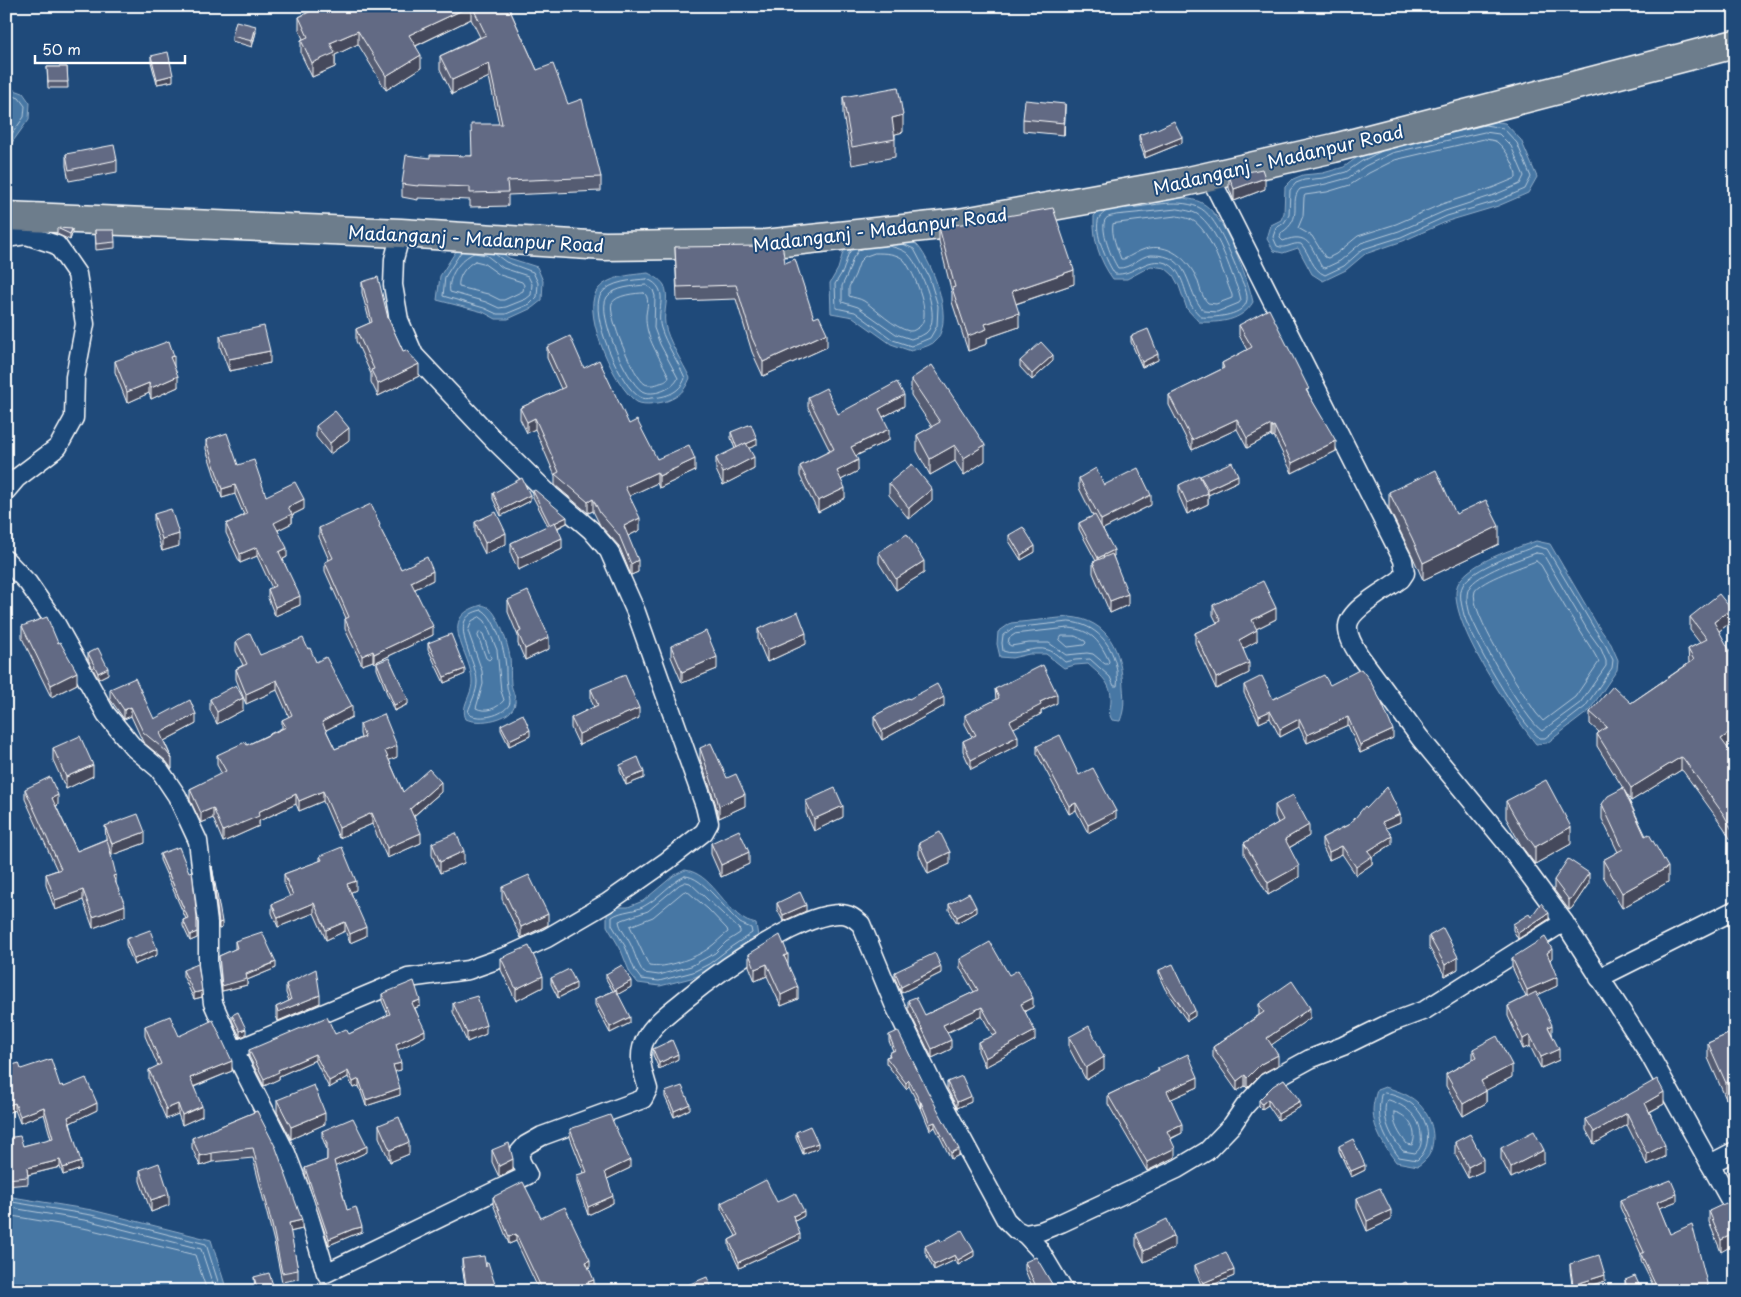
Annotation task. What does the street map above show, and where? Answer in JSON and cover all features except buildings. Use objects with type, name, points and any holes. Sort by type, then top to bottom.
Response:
[{"type":"main road","name":"Madanganj - Madanpur Road","points":[[6,216],[401,233],[605,246],[765,244],[959,223],[1210,177],[1334,148],[1735,44]]},
{"type":"street","points":[[1210,177],[1403,560],[1405,573],[1401,579],[1352,614],[1348,626],[1351,640],[1359,655],[1420,738],[1504,840],[1564,922],[1649,1054],[1735,1210]]},
{"type":"street","points":[[234,1051],[408,978],[468,970],[510,955],[547,938],[607,903],[652,872],[704,832],[709,823],[636,612],[609,550],[591,530],[550,495],[496,442],[414,355],[399,320],[393,285],[394,259],[401,233]]},
{"type":"street","points":[[6,238],[26,235],[56,244],[77,274],[85,324],[75,377],[74,418],[58,447],[17,478],[6,491]]},
{"type":"street","points":[[6,560],[28,583],[55,622],[106,714],[134,748],[159,769],[177,796],[188,818],[198,841],[208,923],[208,964],[213,1002],[234,1051],[286,1153],[305,1203],[326,1273],[528,1175],[521,1162],[519,1153],[526,1145],[542,1136],[643,1099],[648,1089],[641,1066],[641,1051],[646,1038],[661,1019],[747,952],[810,920],[840,913],[852,916],[861,924],[894,1004],[937,1093],[1006,1220],[1016,1230],[1025,1234],[1039,1248],[1064,1291]]},
{"type":"street","points":[[1599,978],[1735,910]]},
{"type":"street","points":[[1025,1234],[1040,1231],[1061,1223],[1176,1169],[1207,1151],[1232,1125],[1245,1106],[1266,1083],[1310,1059],[1343,1046],[1390,1023],[1426,1010],[1564,922]]},
{"type":"street","points":[[1710,1164],[1735,1151]]},
{"type":"water","points":[[6,87],[23,93],[30,103],[29,119],[6,154]]},
{"type":"water","points":[[1484,120],[1505,123],[1521,140],[1537,177],[1528,193],[1498,206],[1448,221],[1403,241],[1365,254],[1346,270],[1323,281],[1312,274],[1298,248],[1283,253],[1274,251],[1267,239],[1271,225],[1281,220],[1284,213],[1285,187],[1293,179],[1303,175],[1323,173],[1344,167],[1359,156],[1389,142]]},
{"type":"water","points":[[1179,197],[1202,203],[1210,209],[1219,220],[1234,248],[1253,302],[1237,317],[1215,322],[1199,322],[1187,309],[1179,286],[1173,275],[1165,268],[1151,266],[1127,279],[1113,279],[1104,264],[1098,249],[1094,225],[1094,216],[1102,207]]},
{"type":"water","points":[[893,234],[916,244],[924,255],[936,280],[943,309],[943,323],[940,334],[933,343],[911,351],[891,344],[853,317],[831,313],[830,283],[838,269],[843,252],[852,240]]},
{"type":"water","points":[[491,245],[509,258],[537,267],[543,281],[542,300],[532,308],[508,319],[496,319],[483,312],[437,300],[440,276],[458,248]]},
{"type":"water","points":[[648,273],[659,279],[666,290],[666,330],[690,378],[679,395],[667,401],[648,404],[637,402],[620,383],[611,368],[597,333],[593,303],[596,292],[612,279]]},
{"type":"water","points":[[1536,541],[1550,544],[1598,626],[1611,644],[1618,660],[1617,670],[1589,711],[1547,743],[1536,744],[1483,665],[1460,616],[1456,597],[1459,582],[1473,568],[1505,552]]},
{"type":"water","points":[[482,605],[488,607],[493,612],[500,623],[510,657],[511,684],[515,703],[513,709],[502,717],[494,720],[471,721],[466,719],[464,710],[472,682],[458,627],[460,618],[468,611]]},
{"type":"water","points":[[1069,617],[1083,619],[1094,624],[1103,631],[1116,650],[1122,674],[1124,696],[1120,721],[1112,720],[1109,712],[1111,694],[1107,684],[1088,664],[1064,668],[1046,654],[1029,654],[1012,658],[1000,657],[997,644],[998,632],[1011,623]]},
{"type":"water","points":[[685,870],[702,877],[737,915],[746,921],[756,924],[758,936],[733,951],[712,969],[695,977],[660,986],[638,983],[630,973],[620,948],[607,926],[607,914],[619,907],[628,907],[643,901],[673,876]]},
{"type":"water","points":[[1385,1087],[1417,1102],[1426,1113],[1432,1127],[1432,1148],[1427,1158],[1418,1166],[1396,1162],[1377,1131],[1373,1110],[1374,1103],[1377,1090]]},
{"type":"water","points":[[6,1196],[92,1210],[211,1240],[227,1291],[6,1291]]}]
